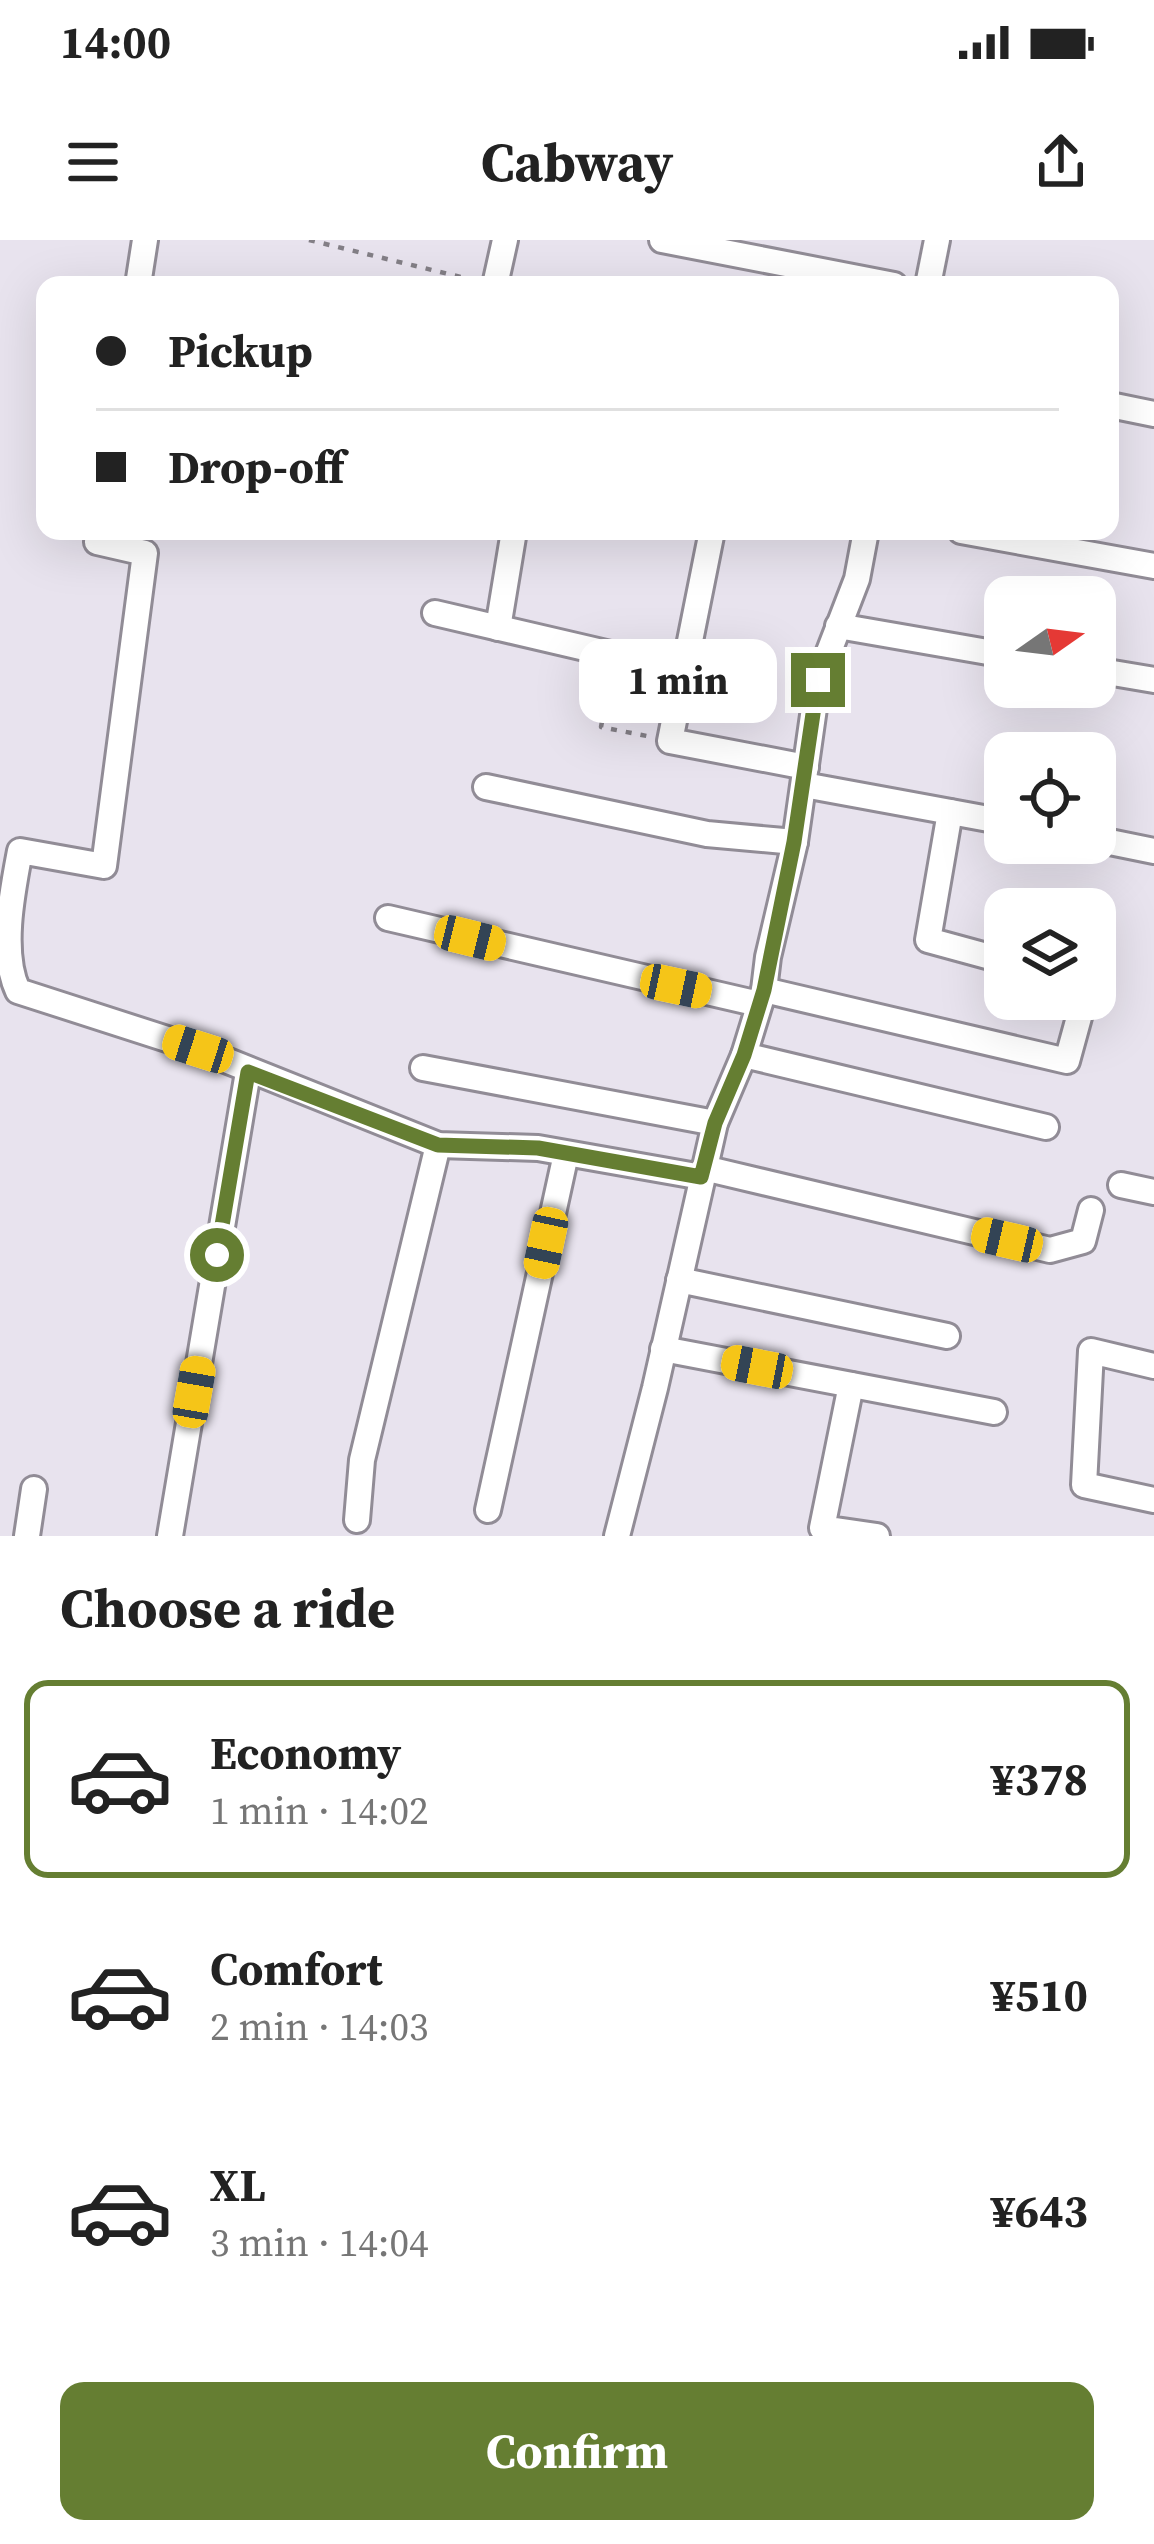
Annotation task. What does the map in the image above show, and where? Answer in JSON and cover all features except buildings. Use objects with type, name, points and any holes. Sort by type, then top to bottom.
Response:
[{"type":"street","points":[[140,276],[146,240]]},
{"type":"street","points":[[496,276],[505,240]]},
{"type":"street","points":[[662,240],[848,276]]},
{"type":"street","points":[[930,276],[937,240]]},
{"type":"street","points":[[1119,407],[1154,414]]},
{"type":"street","points":[[97,540],[145,554],[104,866],[20,851],[7,914],[8,970],[18,991],[198,1049],[438,1145],[538,1148],[702,1173],[1050,1250],[1083,1241],[1091,1210]]},
{"type":"street","points":[[498,628],[513,540]]},
{"type":"street","points":[[710,540],[670,741],[984,818]]},
{"type":"street","points":[[616,1536],[715,1123],[762,997],[794,842],[818,680],[857,579],[864,540]]},
{"type":"street","points":[[1011,540],[1154,566]]},
{"type":"street","points":[[435,614],[615,655]]},
{"type":"street","points":[[838,626],[984,651]]},
{"type":"street","points":[[1116,674],[1154,680]]},
{"type":"street","points":[[486,787],[707,834],[794,842]]},
{"type":"street","points":[[950,812],[928,940],[984,955]]},
{"type":"street","points":[[1116,843],[1154,851]]},
{"type":"street","points":[[388,918],[1066,1061],[1078,1020]]},
{"type":"street","points":[[744,1055],[1046,1127]]},
{"type":"street","points":[[423,1068],[715,1123]]},
{"type":"street","points":[[170,1536],[248,1072]]},
{"type":"street","points":[[356,1520],[362,1460],[438,1145]]},
{"type":"street","points":[[488,1510],[566,1154]]},
{"type":"street","points":[[1121,1185],[1154,1192]]},
{"type":"street","points":[[680,1280],[947,1336]]},
{"type":"street","points":[[663,1348],[994,1412]]},
{"type":"street","points":[[1154,1366],[1091,1351],[1084,1484],[1154,1500]]},
{"type":"street","points":[[851,1385],[822,1528],[877,1536]]},
{"type":"street","points":[[27,1536],[34,1490]]},
{"type":"path","points":[[309,240],[457,276]]},
{"type":"path","points":[[615,655],[601,727],[670,741]]},
{"type":"route","points":[[217,1255],[248,1072],[438,1145],[538,1148],[701,1177],[715,1123],[744,1055],[764,990],[804,785],[818,680]]}]
